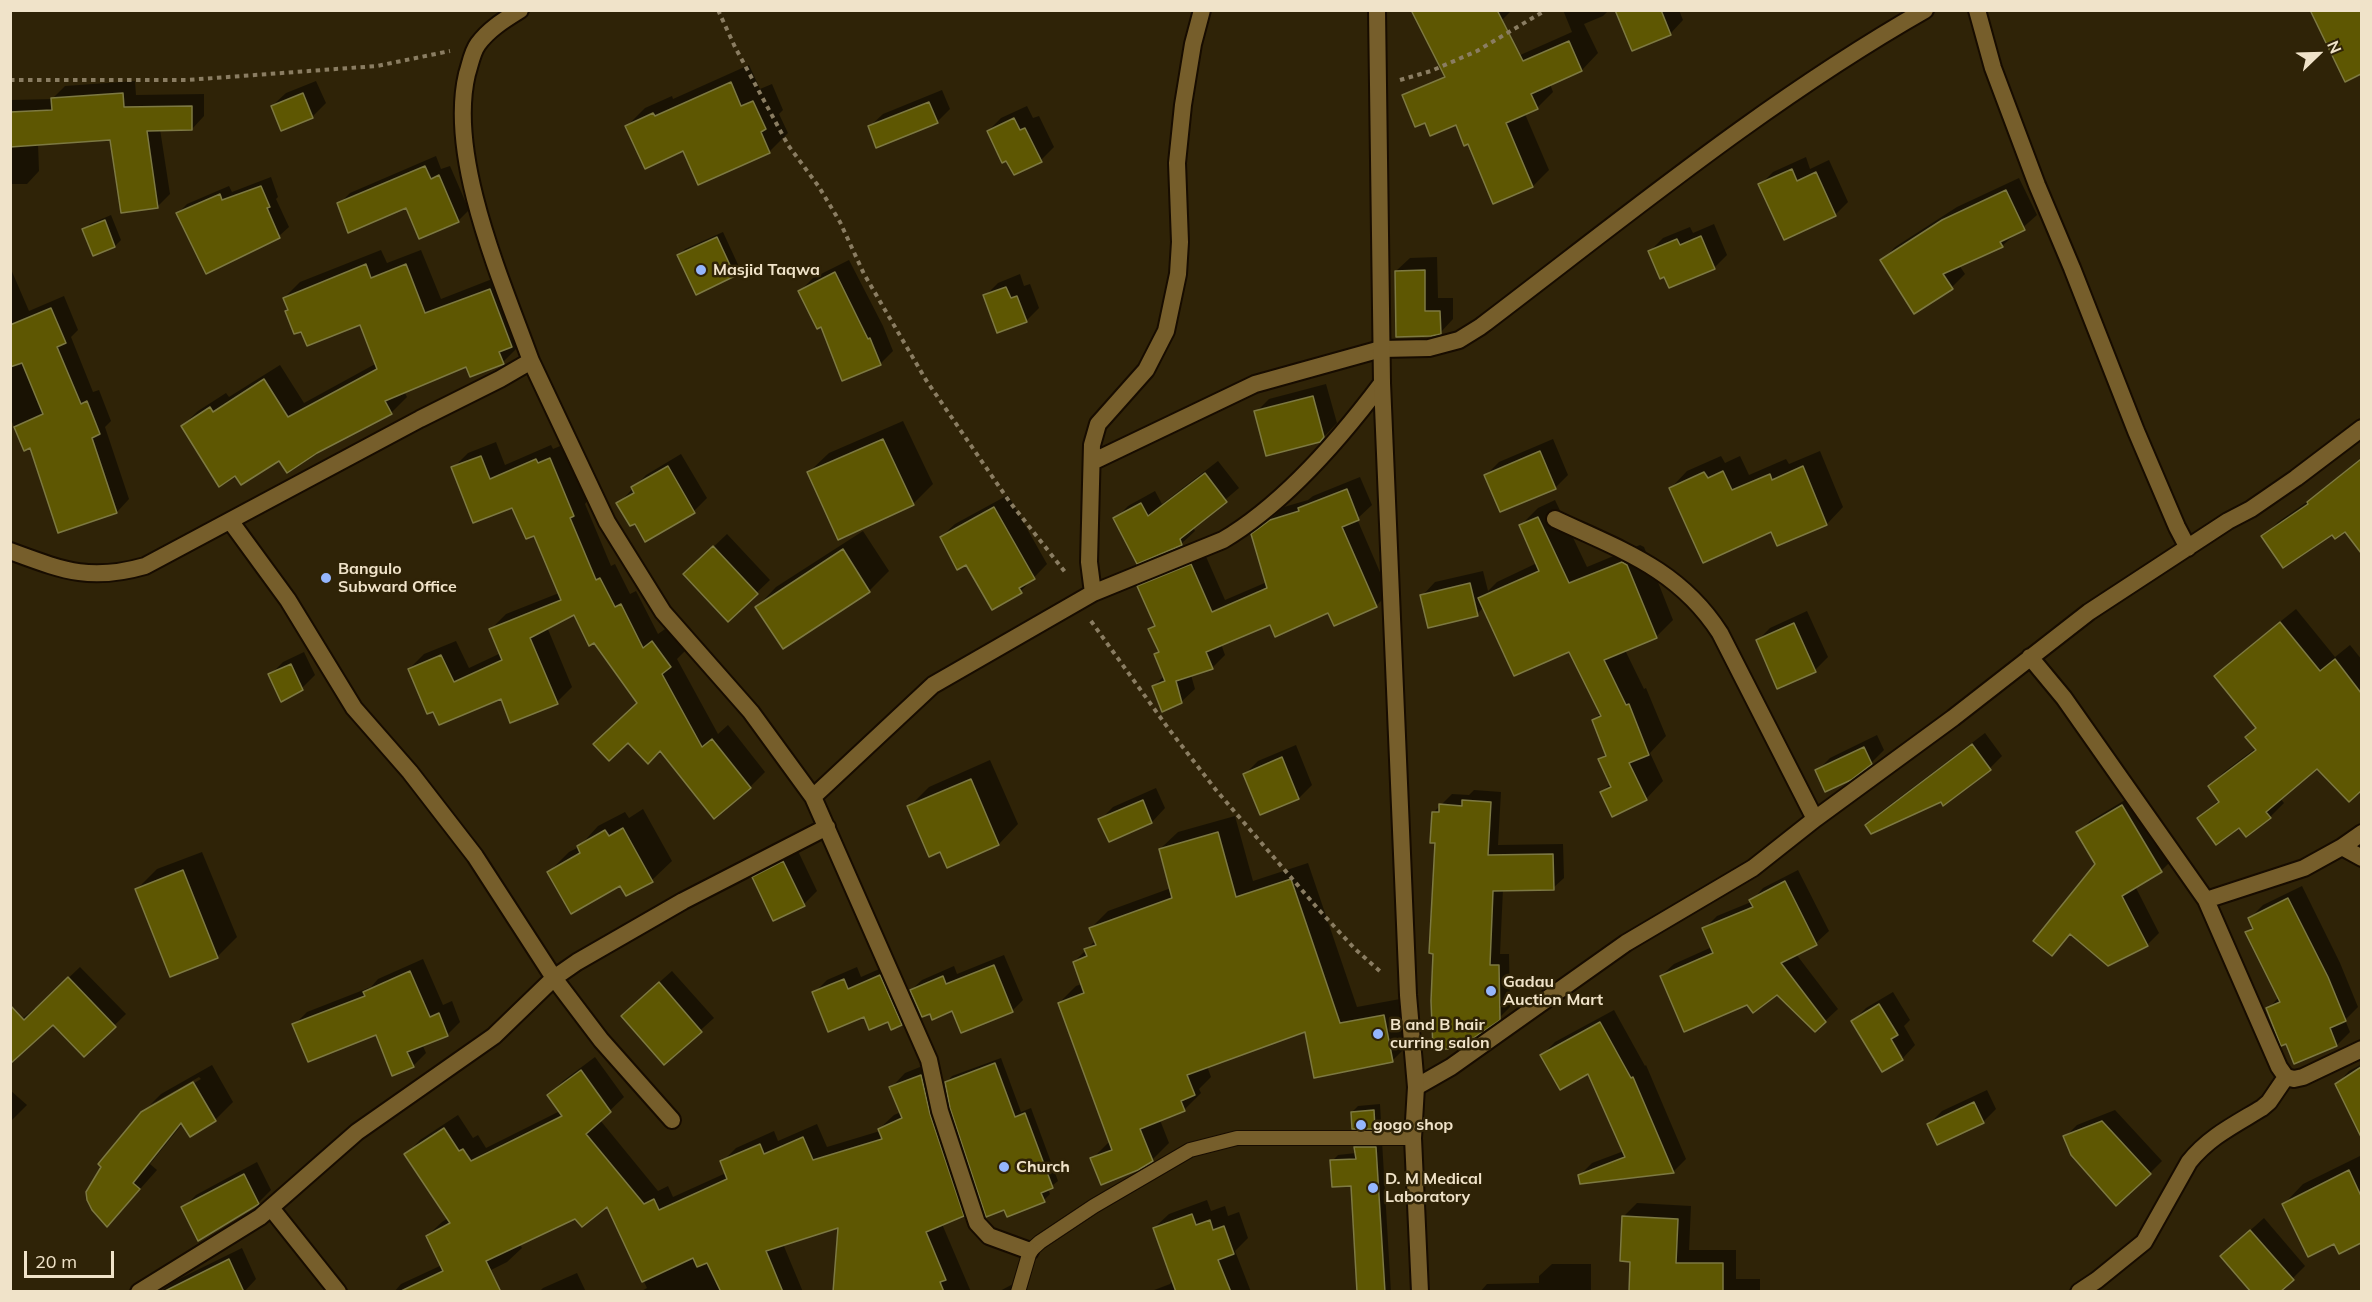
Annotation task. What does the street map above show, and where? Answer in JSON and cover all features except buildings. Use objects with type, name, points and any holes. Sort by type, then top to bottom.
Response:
[{"type":"street","points":[[520,10],[496,24],[477,46],[462,94],[468,168],[492,255],[531,361],[607,522],[663,612],[751,712],[813,797],[929,1060],[940,1111],[977,1223],[989,1236],[1030,1251]]},
{"type":"street","points":[[1093,592],[1089,562],[1092,445],[1098,424],[1146,370],[1166,331],[1178,274],[1180,242],[1177,163],[1183,105],[1193,44],[1202,10]]},
{"type":"street","points":[[1377,10],[1382,383],[1408,995],[1416,1087],[1413,1138],[1420,1292]]},
{"type":"street","points":[[1092,462],[1255,384],[1382,349],[1429,348],[1459,339],[1480,327],[1775,105],[1890,30],[1925,10]]},
{"type":"street","points":[[1977,10],[1993,68],[2037,185],[2136,431],[2188,548]]},
{"type":"street","points":[[10,551],[62,570],[92,575],[120,573],[145,566],[531,361]]},
{"type":"street","points":[[813,797],[933,686],[1093,592],[1223,540],[1236,532],[1282,494],[1345,433],[1382,383]]},
{"type":"street","points":[[1416,1087],[1451,1067],[1626,943],[1754,868],[1815,819],[1953,718],[2089,612],[2296,478],[2361,428]]},
{"type":"street","points":[[1555,519],[1656,567],[1693,597],[1708,613],[1815,819]]},
{"type":"street","points":[[231,522],[288,600],[354,708],[410,772],[475,856],[554,978],[601,1040],[672,1120]]},
{"type":"street","points":[[2030,657],[2064,698],[2206,900],[2279,1067],[2286,1077],[2294,1079],[2303,1077],[2361,1049]]},
{"type":"street","points":[[139,1292],[239,1231],[271,1208],[357,1132],[494,1036],[554,978],[577,962],[682,901],[827,827]]},
{"type":"street","points":[[2206,900],[2304,868],[2342,847],[2361,833]]},
{"type":"street","points":[[2342,847],[2361,858]]},
{"type":"street","points":[[2079,1292],[2144,1242],[2188,1162],[2208,1140],[2262,1108],[2269,1102],[2286,1077]]},
{"type":"street","points":[[271,1208],[338,1292]]},
{"type":"lane","points":[[1018,1292],[1030,1251],[1040,1242],[1094,1206],[1190,1150],[1238,1138],[1413,1138]]},
{"type":"path","points":[[718,10],[735,47],[788,145],[835,213],[864,274],[926,380],[1009,501],[1066,574],[1077,601],[1168,728],[1216,790],[1355,949],[1408,995]]},
{"type":"path","points":[[1377,88],[1431,71],[1477,51],[1546,10]]},
{"type":"path","points":[[10,80],[187,80],[377,66],[477,46]]},
{"type":"place","name":"Masjid Taqwa","points":[[701,270]]},
{"type":"place","name":"Bangulo Subward Office","points":[[326,578]]},
{"type":"place","name":"Gadau Auction Mart","points":[[1491,991]]},
{"type":"place","name":"B and B hair curring salon","points":[[1378,1034]]},
{"type":"place","name":"gogo shop","points":[[1361,1125]]},
{"type":"place","name":"Church","points":[[1004,1167]]},
{"type":"place","name":"D. M Medical Laboratory","points":[[1373,1188]]}]
